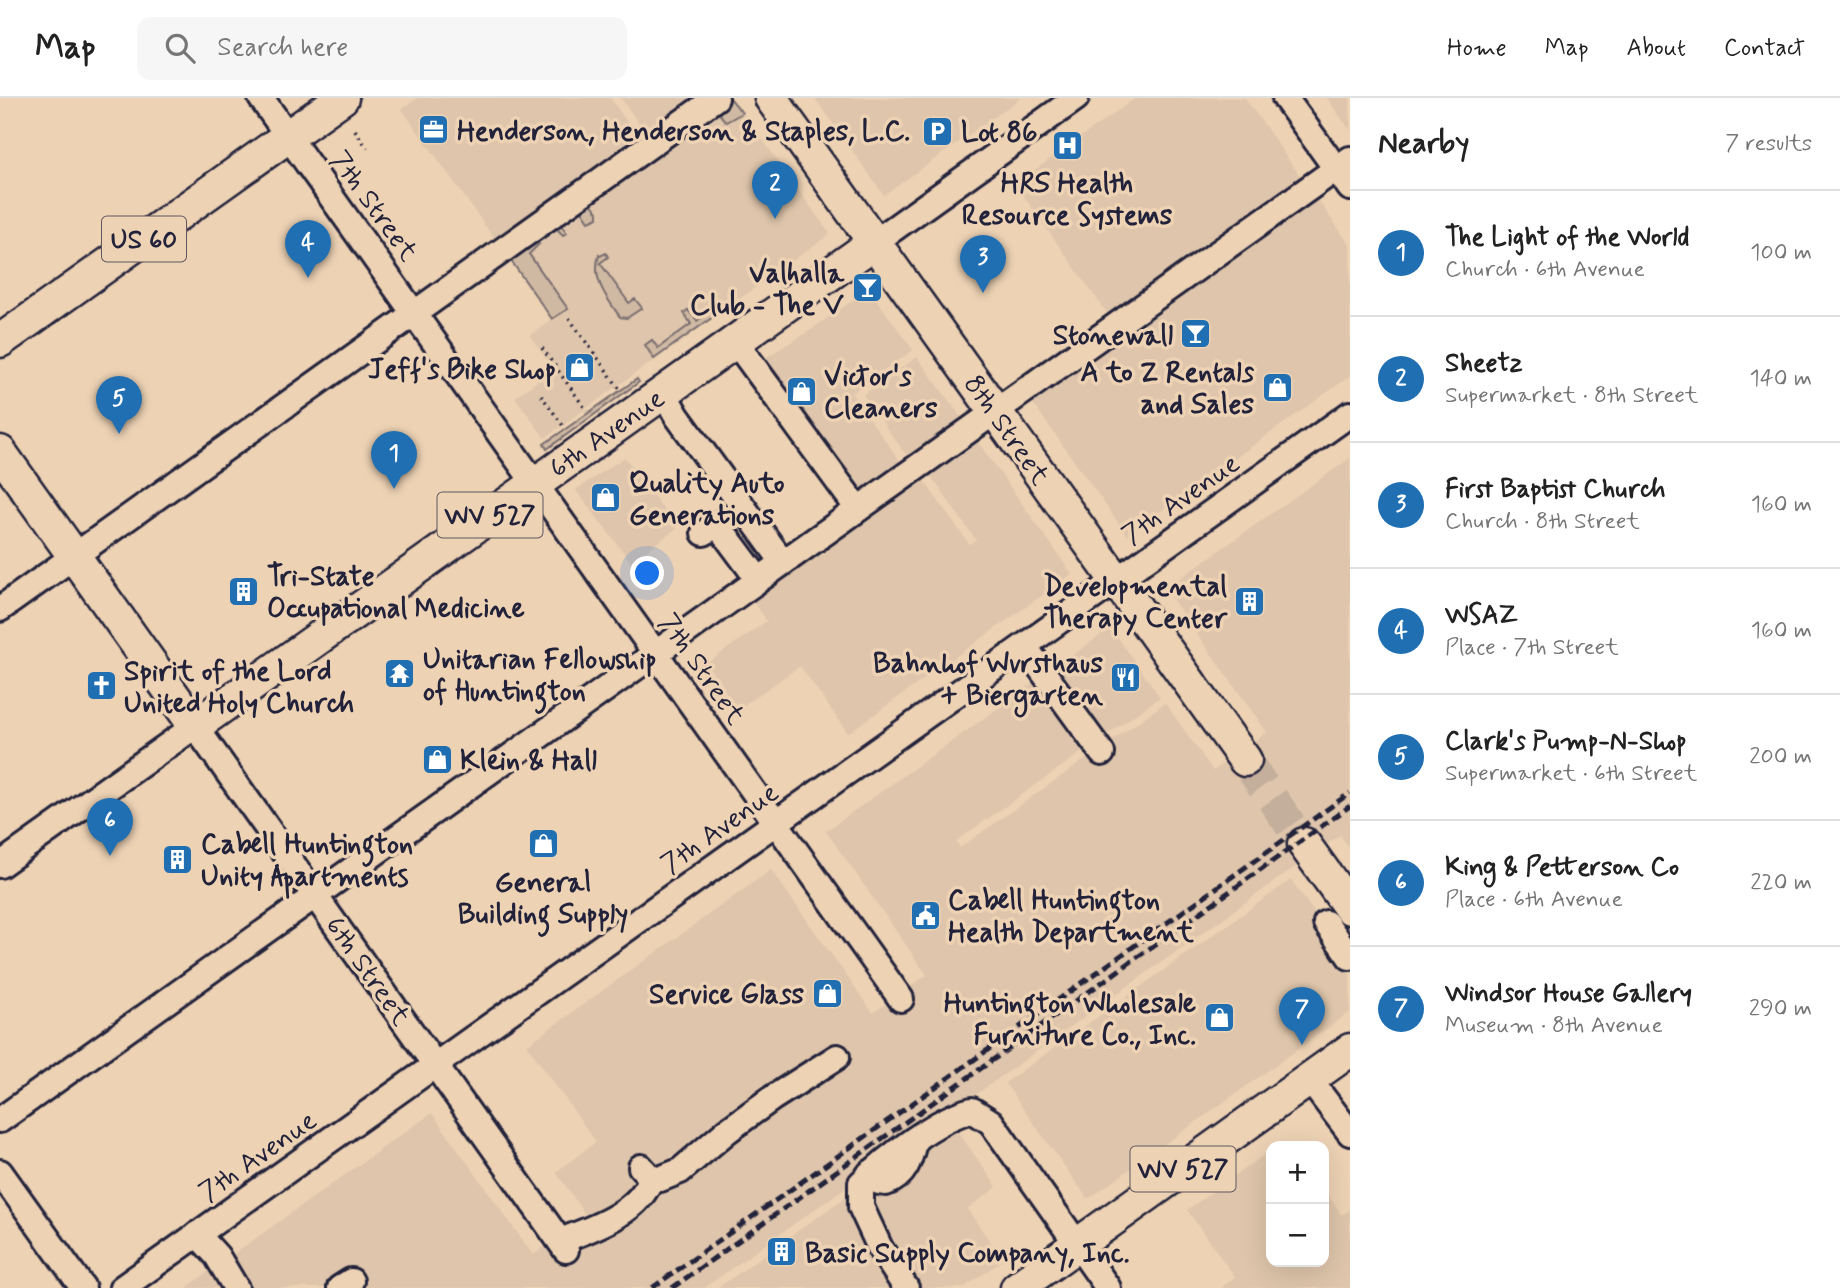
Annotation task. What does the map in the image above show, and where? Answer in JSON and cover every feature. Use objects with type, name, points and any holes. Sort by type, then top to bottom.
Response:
[{"type":"main road","name":"US 60","points":[[0,341],[342,98]]},
{"type":"main road","name":"8th Street","points":[[771,98],[1245,761]]},
{"type":"main road","name":"6th Avenue","points":[[195,726],[875,242]]},
{"type":"main road","name":"6th Street","points":[[0,452],[195,726]]},
{"type":"main road","points":[[1304,844],[1338,916]]},
{"type":"main road","name":"WV 527","points":[[1017,1288],[1350,1050]]},
{"type":"street","name":"7th Street","points":[[261,98],[901,999]]},
{"type":"street","points":[[0,609],[716,98]]},
{"type":"street","name":"6th Avenue","points":[[875,242],[1076,98]]},
{"type":"street","points":[[0,1120],[995,411],[1345,172],[1285,98]]},
{"type":"street","points":[[735,341],[858,509]]},
{"type":"street","points":[[663,392],[677,416],[783,562]]},
{"type":"street","name":"7th Avenue","points":[[122,1288],[1350,414]]},
{"type":"street","points":[[704,533],[717,524],[758,579]]},
{"type":"street","points":[[1025,647],[1102,753]]},
{"type":"street","name":"6th Avenue","points":[[0,865],[195,726]]},
{"type":"street","name":"6th Street","points":[[195,726],[563,1246],[629,1207],[643,1194],[646,1172],[660,1179],[680,1171],[727,1131],[771,1099],[837,1058]]},
{"type":"street","points":[[1338,916],[1350,957]]},
{"type":"street","points":[[1309,1079],[1350,1133]]},
{"type":"street","points":[[906,1288],[880,1248],[861,1208],[861,1183],[870,1173],[941,1122],[972,1110],[991,1122],[1108,1288]]},
{"type":"street","points":[[0,1172],[83,1288]]},
{"type":"street","points":[[197,1234],[216,1256],[236,1288]]},
{"type":"path","points":[[355,130],[368,148]]},
{"type":"path","points":[[569,318],[619,388]]},
{"type":"path","points":[[542,348],[587,411]]},
{"type":"path","points":[[541,395],[564,427]]},
{"type":"shaded area","points":[[418,98],[610,98],[642,143],[499,245],[402,109]]},
{"type":"shaded area","points":[[621,98],[705,98],[649,138]]},
{"type":"shaded area","points":[[728,98],[742,113],[726,122],[717,111]]},
{"type":"shaded area","points":[[815,98],[1021,98],[884,195]]},
{"type":"shaded area","points":[[1136,98],[1245,98],[1305,183],[1112,320],[1015,184]]},
{"type":"shaded area","points":[[1327,98],[1350,98],[1350,130]]},
{"type":"shaded area","points":[[733,99],[830,234],[545,438],[515,397],[554,369],[530,336],[552,319],[509,258]]},
{"type":"shaded area","points":[[1315,196],[1350,245],[1350,376],[1127,535],[1030,399]]},
{"type":"shaded area","points":[[590,202],[598,212],[598,217],[589,221],[581,209],[560,223],[567,233],[563,235],[557,229],[556,222]]},
{"type":"shaded area","points":[[536,239],[539,244],[529,254],[568,309],[552,319],[507,255]]},
{"type":"shaded area","points":[[606,253],[608,257],[600,263],[629,303],[635,299],[642,308],[627,318],[620,317],[599,280],[599,255]]},
{"type":"shaded area","points":[[869,289],[913,350],[851,393],[905,468],[843,512],[743,371],[808,332]]},
{"type":"shaded area","points":[[723,302],[727,307],[654,359],[645,345],[652,340],[658,348],[691,324],[684,313],[688,310],[697,321]]},
{"type":"shaded area","points":[[917,357],[966,424],[912,463],[863,395]]},
{"type":"shaded area","points":[[637,379],[639,382],[547,449],[544,444]]},
{"type":"shaded area","points":[[975,438],[1072,574],[848,733],[800,666],[738,709],[706,664],[767,621],[751,598],[921,477],[969,544],[976,540],[928,472]]},
{"type":"shaded area","points":[[625,457],[677,528],[631,562],[576,490]]},
{"type":"shaded area","points":[[1350,458],[1350,848],[1340,835],[704,1288],[186,1288],[432,1113],[533,1255],[587,1217],[556,1172],[596,1142],[527,1045],[771,870],[873,1013],[927,975],[826,831],[1111,628],[1160,697],[956,841],[960,848],[1165,703],[1213,771],[1267,732],[1165,589]]},
{"type":"shaded area","points":[[1291,880],[1350,963],[1350,1012],[1088,1199],[1005,1083]]},
{"type":"shaded area","points":[[951,1122],[997,1187],[967,1209],[1003,1260],[963,1288],[718,1288]]},
{"type":"shaded area","points":[[1266,1154],[1266,1267],[1329,1267],[1329,1196],[1342,1215],[1350,1210],[1350,1288],[1221,1288],[1235,1277],[1187,1210]]},
{"type":"tunnel","points":[[1245,760],[1304,844]]},
{"type":"railway","points":[[652,1288],[1350,793]]},
{"type":"railway","points":[[672,1288],[1350,806]]},
{"type":"place","name":"Henderson, Henderson & Staples, L.C.","points":[[434,130]]},
{"type":"place","name":"Lot 86","points":[[938,131]]},
{"type":"place","name":"HRS Health Resource Systems","points":[[1067,145]]},
{"type":"place","name":"Sheetz","points":[[775,219]]},
{"type":"place","name":"WSAZ","points":[[308,278]]},
{"type":"place","name":"Valhalla Club - The V","points":[[867,288]]},
{"type":"place","name":"First Baptist Church","points":[[983,293]]},
{"type":"place","name":"Stonewall","points":[[1196,334]]},
{"type":"place","name":"Jeff's Bike Shop","points":[[579,368]]},
{"type":"place","name":"A to Z Rentals and Sales","points":[[1277,387]]},
{"type":"place","name":"Victor's Cleaners","points":[[801,391]]},
{"type":"place","name":"Clark's Pump-N-Shop","points":[[119,434]]},
{"type":"place","name":"The Light of the World","points":[[394,489]]},
{"type":"place","name":"Quality Auto Generations","points":[[606,498]]},
{"type":"place","name":"Tri-State Occupational Medicine","points":[[244,591]]},
{"type":"place","name":"Developmental Therapy Center","points":[[1250,601]]},
{"type":"place","name":"Unitarian Fellowship of Huntington","points":[[400,674]]},
{"type":"place","name":"Bahnhof Wvrsthaus + Biergarten","points":[[1126,678]]},
{"type":"place","name":"Spirit of the Lord United Holy Church","points":[[101,686]]},
{"type":"place","name":"Klein & Hall","points":[[437,759]]},
{"type":"place","name":"General Building Supply","points":[[543,844]]},
{"type":"place","name":"King & Petterson Co","points":[[110,856]]},
{"type":"place","name":"Cabell Huntington Unity Apartments","points":[[178,859]]},
{"type":"place","name":"Cabell Huntington Health Department","points":[[925,915]]},
{"type":"place","name":"Service Glass","points":[[827,993]]},
{"type":"place","name":"Huntington Wholesale Furniture Co., Inc.","points":[[1219,1018]]},
{"type":"place","name":"Windsor House Gallery","points":[[1302,1045]]},
{"type":"place","name":"Basic Supply Company, Inc.","points":[[782,1252]]}]
